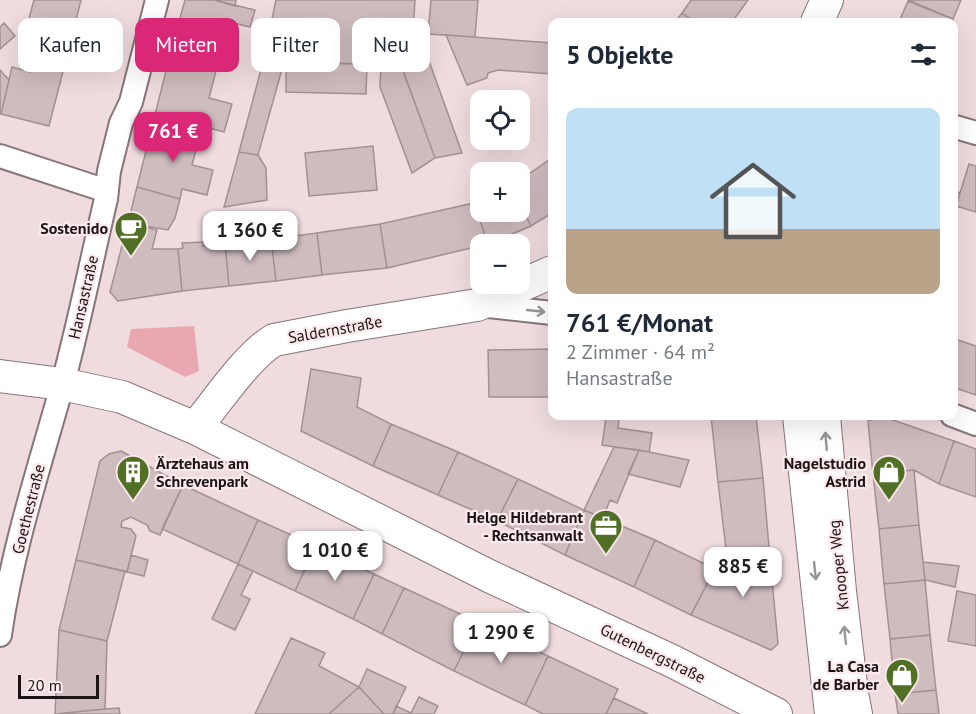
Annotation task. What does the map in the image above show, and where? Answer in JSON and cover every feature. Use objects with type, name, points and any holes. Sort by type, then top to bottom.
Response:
[{"type":"main road","points":[[819,18],[827,0]]},
{"type":"main road","points":[[835,18],[843,0]]},
{"type":"main road","name":"Saldernstraße","points":[[195,428],[246,366],[264,346],[274,340],[477,305],[548,274]]},
{"type":"main road","name":"Gutenbergstraße","points":[[0,376],[62,384],[122,398],[195,428],[489,576],[672,661],[776,714]]},
{"type":"main road","name":"Knooper Weg","points":[[799,420],[831,714]]},
{"type":"main road","name":"Knooper Weg","points":[[824,420],[840,591],[856,714]]},
{"type":"street","name":"Hansastraße","points":[[62,384],[107,191],[109,171],[157,0]]},
{"type":"street","points":[[958,128],[976,133]]},
{"type":"street","points":[[0,156],[107,191]]},
{"type":"street","name":"Saldernstraße","points":[[477,305],[548,313]]},
{"type":"street","name":"Goethestraße","points":[[0,634],[40,458],[62,384]]},
{"type":"street","points":[[958,417],[976,424]]},
{"type":"shaded area","points":[[194,326],[199,371],[185,377],[127,347],[131,329]]},
{"type":"building","points":[[34,0],[81,0],[76,18],[29,18]]},
{"type":"building","points":[[185,0],[214,0],[255,10],[250,27],[239,24],[239,18],[180,18]]},
{"type":"building","points":[[214,0],[236,0],[235,6]]},
{"type":"building","points":[[276,0],[415,0],[414,18],[352,18],[352,64],[340,64],[340,18],[272,18]]},
{"type":"building","points":[[431,0],[478,0],[475,37],[430,34]]},
{"type":"building","points":[[691,0],[748,0],[735,18],[689,18],[682,13]]},
{"type":"building","points":[[908,0],[961,0],[953,18]]},
{"type":"building","points":[[908,1],[950,18],[901,18]]},
{"type":"building","points":[[682,13],[689,18],[678,18]]},
{"type":"building","points":[[4,23],[15,36],[0,49],[0,27]]},
{"type":"building","points":[[446,35],[548,43],[548,74],[498,70],[488,73],[487,78],[467,85]]},
{"type":"building","points":[[340,63],[352,64],[352,72],[367,72],[366,94],[286,92],[286,72],[340,72]]},
{"type":"building","points":[[430,64],[462,153],[435,158],[403,72],[430,72]]},
{"type":"building","points":[[12,67],[18,69],[18,72],[63,72],[49,126],[1,114]]},
{"type":"building","points":[[0,70],[9,80],[1,114],[0,113]]},
{"type":"building","points":[[166,72],[216,72],[209,98],[232,104],[224,132],[202,126],[200,134],[153,123]]},
{"type":"building","points":[[260,72],[281,72],[258,155],[239,152]]},
{"type":"building","points":[[381,72],[404,72],[435,158],[412,173],[380,87]]},
{"type":"building","points":[[153,123],[200,134],[192,165],[213,170],[207,195],[182,189],[180,199],[137,187]]},
{"type":"building","points":[[373,146],[377,190],[309,196],[305,153]]},
{"type":"building","points":[[239,152],[258,155],[266,168],[267,200],[224,207]]},
{"type":"building","points":[[548,161],[548,215],[531,226],[529,222],[530,173]]},
{"type":"building","points":[[969,164],[976,166],[976,212],[958,207]]},
{"type":"building","points":[[137,187],[180,199],[175,218],[168,230],[128,223]]},
{"type":"building","points":[[470,204],[470,222],[480,222],[485,234],[470,234],[470,248],[387,268],[380,224]]},
{"type":"building","points":[[480,222],[529,222],[531,226],[512,234],[485,234]]},
{"type":"building","points":[[128,223],[157,230],[152,249],[178,249],[182,291],[118,301],[110,292]]},
{"type":"building","points":[[380,224],[387,268],[322,275],[317,233]]},
{"type":"building","points":[[317,233],[322,275],[276,281],[271,239]]},
{"type":"building","points":[[271,239],[276,281],[229,286],[225,243]]},
{"type":"building","points":[[203,242],[203,246],[225,243],[229,286],[182,291],[178,249],[183,248],[182,243]]},
{"type":"building","points":[[958,340],[976,346],[976,395],[958,389]]},
{"type":"building","points":[[548,349],[548,397],[489,397],[488,350]]},
{"type":"building","points":[[311,369],[361,378],[357,407],[391,424],[373,466],[301,431]]},
{"type":"building","points":[[606,420],[619,420],[618,428],[652,433],[649,452],[602,445]]},
{"type":"building","points":[[711,420],[756,420],[763,478],[718,482]]},
{"type":"building","points":[[893,420],[954,441],[939,484],[914,470],[873,474],[868,421]]},
{"type":"building","points":[[391,424],[458,452],[438,495],[373,466]]},
{"type":"building","points":[[954,441],[976,449],[976,497],[939,484]]},
{"type":"building","points":[[614,447],[639,450],[617,503],[610,500],[603,518],[584,510]]},
{"type":"building","points":[[639,450],[689,460],[680,487],[628,474]]},
{"type":"building","name":"Ärztehaus am Schrevenpark","points":[[121,451],[183,485],[160,535],[150,531],[147,525],[131,517],[122,521],[121,527],[131,529],[136,536],[127,572],[76,560],[100,461],[109,454]]},
{"type":"building","points":[[458,452],[518,479],[497,521],[438,495]]},
{"type":"building","points":[[914,470],[919,525],[879,529],[873,474]]},
{"type":"building","points":[[763,478],[769,547],[726,549],[718,482]]},
{"type":"building","points":[[518,479],[584,510],[565,555],[497,521]]},
{"type":"building","points":[[183,485],[258,520],[238,564],[162,529]]},
{"type":"building","points":[[584,510],[655,540],[634,587],[565,555]]},
{"type":"building","points":[[258,520],[316,546],[295,591],[238,564]]},
{"type":"building","points":[[919,525],[925,580],[884,584],[879,529]]},
{"type":"building","points":[[655,540],[709,566],[710,578],[691,615],[634,587]]},
{"type":"building","points":[[316,546],[374,574],[353,619],[295,591]]},
{"type":"building","points":[[769,547],[778,644],[771,650],[691,615],[710,578],[722,585],[730,584],[726,549]]},
{"type":"building","points":[[131,555],[148,560],[144,576],[127,572]]},
{"type":"building","points":[[76,560],[125,571],[107,641],[59,630]]},
{"type":"building","points":[[923,562],[959,566],[955,587],[925,580]]},
{"type":"building","points":[[238,564],[253,571],[241,595],[250,599],[235,630],[212,619]]},
{"type":"building","points":[[374,574],[404,588],[382,634],[353,619]]},
{"type":"building","points":[[925,580],[930,635],[890,639],[884,584]]},
{"type":"building","points":[[404,588],[478,622],[454,671],[382,634]]},
{"type":"building","points":[[957,591],[976,595],[976,646],[948,641]]},
{"type":"building","points":[[478,622],[548,656],[525,705],[454,671]]},
{"type":"building","points":[[59,630],[107,641],[105,709],[55,714]]},
{"type":"building","points":[[930,635],[936,690],[895,694],[890,639]]},
{"type":"building","points":[[291,638],[325,653],[319,666],[359,687],[329,714],[255,714]]},
{"type":"building","points":[[548,656],[618,689],[606,714],[543,714],[525,705]]},
{"type":"building","points":[[367,669],[406,687],[393,714],[384,714],[359,687]]},
{"type":"building","points":[[359,687],[384,714],[329,714]]},
{"type":"building","points":[[936,690],[939,714],[898,714],[895,694]]},
{"type":"building","points":[[419,697],[438,706],[434,714],[393,714],[396,706],[411,713]]},
{"type":"building","points":[[614,698],[648,714],[606,714]]},
{"type":"building","points":[[119,708],[120,714],[55,714],[105,709]]},
{"type":"place","name":"Sostenido","points":[[131,257]]},
{"type":"place","name":"Ärztehaus am Schrevenpark","points":[[133,501]]},
{"type":"place","name":"Nagelstudio Astrid","points":[[889,501]]},
{"type":"place","name":"Helge Hildebrant - Rechtsanwalt","points":[[606,555]]},
{"type":"place","name":"La Casa de Barber","points":[[902,704]]}]
